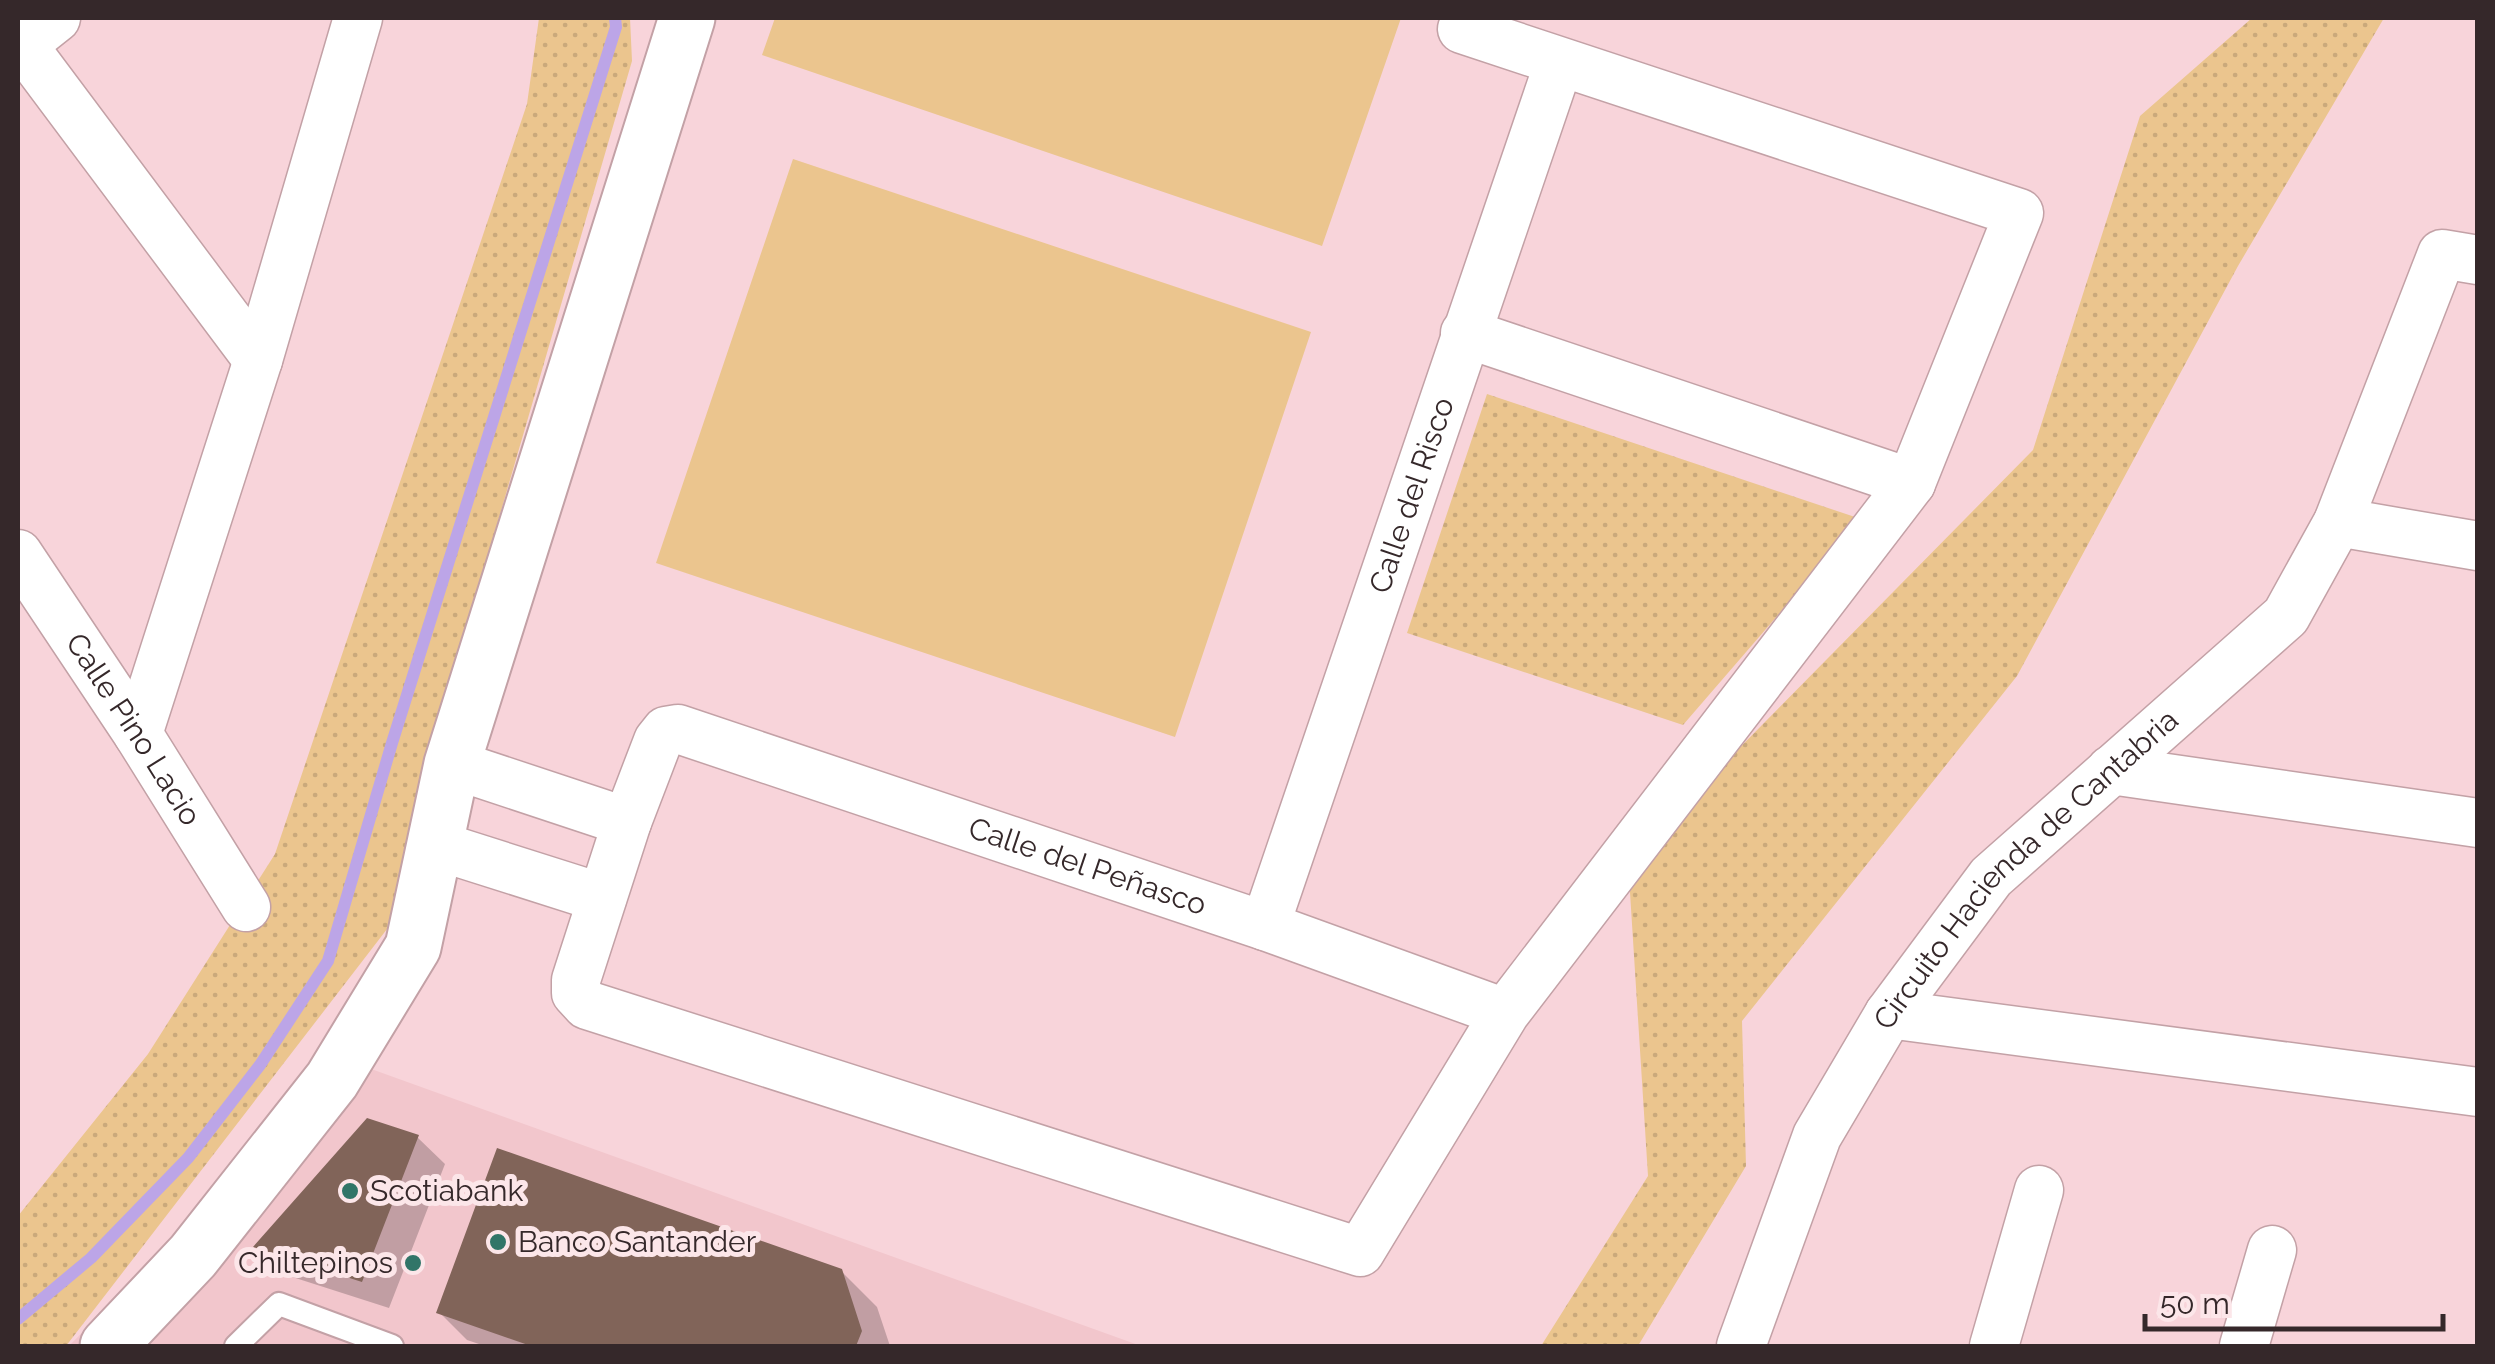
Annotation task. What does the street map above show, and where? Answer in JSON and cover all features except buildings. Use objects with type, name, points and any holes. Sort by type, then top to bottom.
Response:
[{"type":"street","points":[[138,734],[258,360],[358,18]]},
{"type":"street","points":[[108,1346],[193,1256],[332,1080],[413,947],[452,764],[687,18]]},
{"type":"street","points":[[452,764],[626,822],[576,980],[576,993],[587,1004],[1360,1252],[1505,1013],[1911,483],[2019,213],[1462,29]]},
{"type":"street","points":[[32,34],[258,360]]},
{"type":"street","name":"Calle del Risco","points":[[1265,926],[1559,63]]},
{"type":"street","name":"Circuito Hacienda de Cantabria","points":[[2478,260],[2442,254],[2338,522],[2286,616],[1991,876],[1889,1014],[2478,1092]]},
{"type":"street","points":[[1465,333],[1911,483]]},
{"type":"street","points":[[2338,522],[2478,546]]},
{"type":"street","name":"Calle Pino Lacio","points":[[18,554],[138,734],[246,907]]},
{"type":"street","name":"Calle del Peñasco","points":[[626,822],[658,741],[666,730],[678,729],[1265,926],[1505,1013]]},
{"type":"street","points":[[2111,770],[2478,823]]},
{"type":"street","points":[[436,845],[602,898]]},
{"type":"street","points":[[1741,1346],[1817,1136],[1889,1014]]},
{"type":"street","points":[[1994,1346],[2039,1190]]},
{"type":"street","points":[[2244,1346],[2272,1250]]},
{"type":"lane","points":[[236,1346],[280,1304],[392,1346]]},
{"type":"shaded area","points":[[539,18],[630,18],[632,61],[443,710],[394,920],[66,1346],[18,1346],[18,1216],[148,1054],[275,854],[527,104]]},
{"type":"shaded area","points":[[775,18],[1401,18],[1322,246],[762,55]]},
{"type":"shaded area","points":[[2252,18],[2384,18],[2238,266],[2017,676],[1742,1021],[1746,1166],[1638,1346],[1541,1346],[1648,1176],[1628,861],[2033,450],[2140,116]]},
{"type":"shaded area","points":[[793,159],[1311,332],[1175,737],[656,563]]},
{"type":"shaded area","points":[[1487,394],[1861,519],[1683,725],[1407,633]]},
{"type":"shaded area","points":[[324,1052],[1141,1346],[69,1346],[216,1196]]},
{"type":"waterway","points":[[18,1319],[91,1258],[188,1158],[260,1065],[328,961],[392,743],[616,27],[615,18]]},
{"type":"place","name":"Scotiabank","points":[[350,1191]]},
{"type":"place","name":"Banco Santander","points":[[498,1242]]},
{"type":"place","name":"Chiltepinos","points":[[413,1263]]}]
